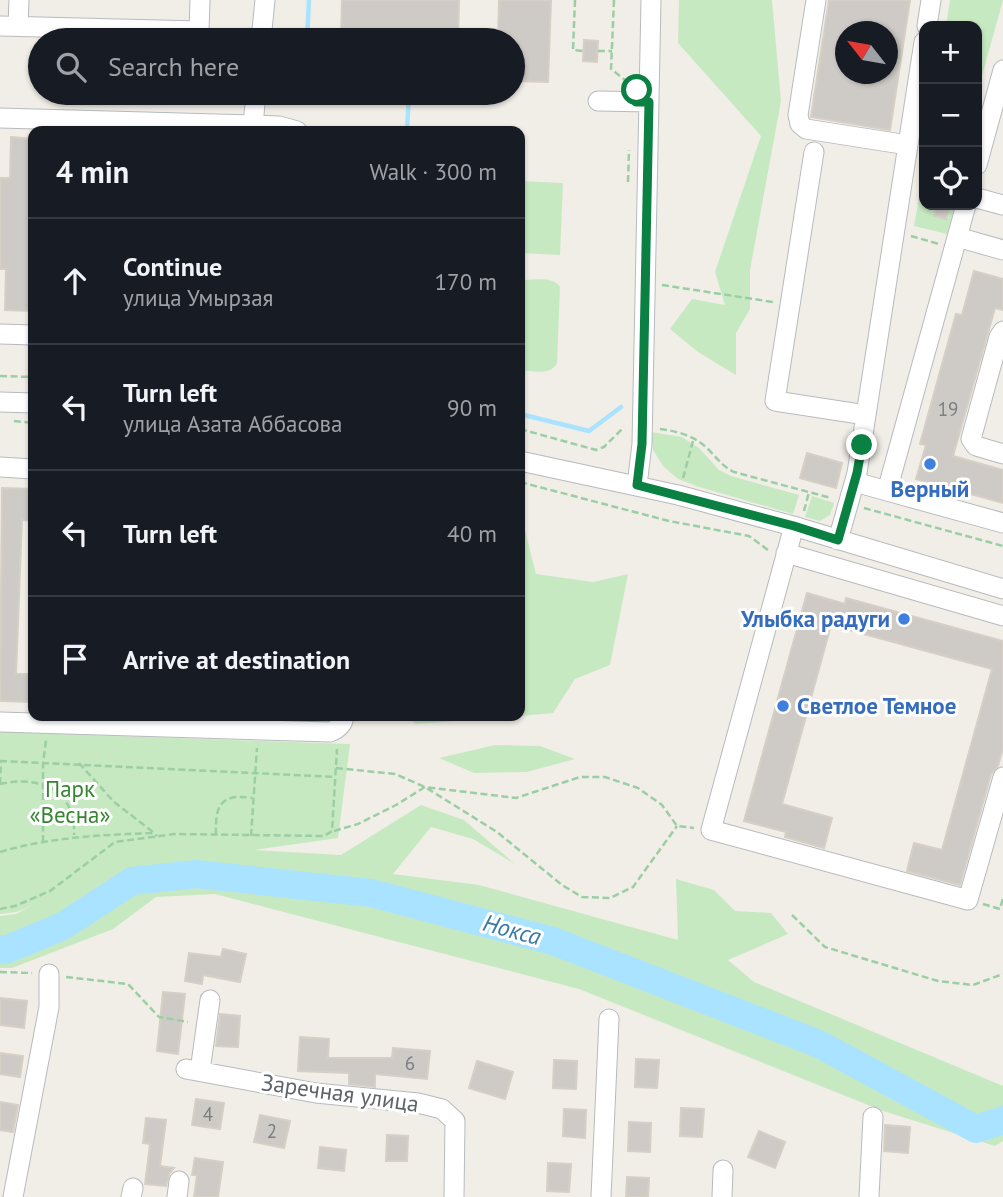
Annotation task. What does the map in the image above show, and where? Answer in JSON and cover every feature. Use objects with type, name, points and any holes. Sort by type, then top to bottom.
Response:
[{"type":"street","points":[[19,0],[9,26],[85,28]]},
{"type":"street","points":[[199,28],[200,0]]},
{"type":"street","points":[[262,28],[265,0]]},
{"type":"street","points":[[637,485],[642,444],[643,102],[651,0]]},
{"type":"street","points":[[816,0],[798,116],[800,124],[806,129],[908,145]]},
{"type":"street","points":[[928,21],[931,0]]},
{"type":"street","points":[[982,147],[1003,70]]},
{"type":"street","points":[[838,540],[855,482],[919,74]]},
{"type":"street","points":[[598,102],[643,102]]},
{"type":"street","points":[[258,105],[262,126]]},
{"type":"street","points":[[0,118],[85,126]]},
{"type":"street","points":[[814,152],[775,401],[866,415]]},
{"type":"street","points":[[982,199],[1003,205]]},
{"type":"street","points":[[887,491],[965,210]]},
{"type":"street","points":[[955,242],[1003,250]]},
{"type":"street","points":[[1003,331],[999,337],[971,439],[976,446],[1003,454]]},
{"type":"street","points":[[0,334],[28,335]]},
{"type":"street","points":[[0,402],[28,403]]},
{"type":"street","points":[[525,462],[637,485],[794,526],[1003,589]]},
{"type":"street","points":[[0,467],[28,469]]},
{"type":"street","points":[[855,482],[1003,523]]},
{"type":"street","points":[[794,526],[711,830],[968,900],[1003,777]]},
{"type":"street","points":[[786,556],[1003,616]]},
{"type":"street","points":[[0,722],[48,724],[114,721],[330,732],[338,729],[344,721]]},
{"type":"street","points":[[13,1197],[50,1007],[49,974]]},
{"type":"street","points":[[206,1024],[210,1000]]},
{"type":"street","points":[[601,1197],[609,1019]]},
{"type":"street","name":"Заречная улица","points":[[206,1024],[193,1070],[316,1093],[418,1103],[442,1109],[455,1121],[454,1197]]},
{"type":"street","points":[[869,1197],[873,1117]]},
{"type":"street","points":[[722,1197],[723,1170]]},
{"type":"path","points":[[575,0],[573,50],[583,51]]},
{"type":"path","points":[[614,0],[611,69],[637,90],[643,102]]},
{"type":"path","points":[[598,51],[612,51]]},
{"type":"path","points":[[629,193],[630,146]]},
{"type":"path","points":[[908,235],[955,242]]},
{"type":"path","points":[[659,285],[774,303]]},
{"type":"path","points":[[0,376],[28,377]]},
{"type":"path","points":[[11,421],[28,422]]},
{"type":"path","points":[[525,430],[596,450],[604,447],[626,426]]},
{"type":"path","points":[[658,429],[686,434],[707,449],[724,467],[734,472],[1003,546]]},
{"type":"path","points":[[525,483],[669,521],[749,536],[776,556],[786,556]]},
{"type":"path","points":[[43,842],[43,764],[48,724]]},
{"type":"path","points":[[251,836],[259,730]]},
{"type":"path","points":[[74,837],[74,822],[69,803],[43,785],[22,781],[0,784],[0,761],[335,777]]},
{"type":"path","points":[[79,764],[114,802],[155,834]]},
{"type":"path","points":[[0,852],[74,837],[155,834],[324,836],[358,824],[425,787],[516,798],[580,777],[604,777],[638,788],[662,805],[677,826],[633,887],[610,898],[583,897],[562,885],[497,832],[425,787],[395,774],[336,768],[332,831]]},
{"type":"path","points":[[216,835],[215,817],[224,801],[233,796],[253,798]]},
{"type":"path","points":[[0,909],[15,906],[50,891],[115,842],[155,834]]},
{"type":"path","points":[[968,900],[1000,909],[1003,898]]},
{"type":"path","points":[[792,915],[825,947],[938,981],[973,985],[1003,974]]},
{"type":"path","points":[[0,972],[49,974],[128,984],[159,1017],[206,1024]]},
{"type":"green space","points":[[679,0],[772,0],[781,101],[750,270],[750,309],[736,333],[736,375],[698,352],[670,329],[692,299],[725,305],[715,272],[761,136],[678,43]]},
{"type":"green space","points":[[950,0],[1003,0],[982,76],[982,21],[947,21]]},
{"type":"green space","points":[[525,181],[563,183],[560,255],[525,253]]},
{"type":"green space","points":[[919,198],[919,210],[954,210],[947,234],[914,226]]},
{"type":"green space","points":[[538,279],[553,281],[560,287],[557,363],[550,370],[525,371],[525,280]]},
{"type":"green space","points":[[651,432],[682,437],[699,448],[719,470],[731,476],[799,495],[793,514],[678,479],[663,466],[653,450]]},
{"type":"green space","points":[[812,496],[834,503],[830,515],[820,521],[805,517]]},
{"type":"green space","points":[[525,530],[536,574],[593,582],[628,574],[610,665],[575,679],[553,713],[525,716]]},
{"type":"green space","points":[[411,721],[454,721],[416,724]]},
{"type":"green space","name":"Парк «Весна»","points":[[0,732],[350,744],[338,838],[254,850],[341,855],[421,805],[464,820],[515,864],[473,839],[431,827],[393,874],[479,885],[678,940],[676,879],[714,890],[735,911],[771,913],[788,934],[728,960],[754,982],[1003,1086],[1003,1141],[995,1146],[883,1111],[579,989],[215,894],[156,897],[113,929],[12,968],[0,968],[0,916],[16,914],[33,905],[17,912],[0,914]]},
{"type":"green space","points":[[495,745],[540,746],[575,759],[527,772],[474,773],[439,758]]},
{"type":"building","points":[[342,0],[459,0],[458,28],[341,28]]},
{"type":"building","points":[[499,0],[551,0],[548,82],[525,81],[525,28],[498,28]]},
{"type":"building","points":[[829,0],[910,0],[898,78],[898,21],[835,21],[835,84],[897,84],[890,130],[811,117]]},
{"type":"building","points":[[584,40],[598,41],[597,62],[583,61]]},
{"type":"building","points":[[11,137],[28,139],[28,311],[5,310],[6,269],[0,269],[0,178],[10,178]]},
{"type":"building","points":[[936,210],[949,210],[946,219],[934,216]]},
{"type":"building","points":[[974,271],[1003,279],[1003,310],[995,308],[953,456],[1003,470],[1003,503],[916,479],[926,445],[920,444],[956,314],[962,315]]},
{"type":"building","points":[[807,453],[842,463],[836,488],[800,478]]},
{"type":"building","points":[[2,488],[28,489],[28,521],[22,520],[16,674],[28,674],[28,702],[0,701]]},
{"type":"building","points":[[807,593],[845,604],[846,598],[1003,641],[1003,748],[998,766],[991,774],[960,885],[907,871],[914,843],[942,850],[992,669],[831,625],[782,804],[832,818],[824,848],[785,837],[786,832],[744,821]]},
{"type":"building","points":[[223,949],[246,954],[240,982],[203,975],[202,984],[185,981],[189,953],[221,957]]},
{"type":"building","points":[[163,992],[185,994],[178,1054],[157,1051]]},
{"type":"building","points":[[0,998],[27,1001],[24,1028],[0,1025]]},
{"type":"building","points":[[220,1014],[240,1016],[238,1047],[216,1046]]},
{"type":"building","points":[[300,1037],[329,1039],[328,1058],[392,1058],[393,1048],[430,1051],[427,1079],[375,1074],[375,1087],[349,1084],[349,1073],[298,1071]]},
{"type":"building","points":[[0,1053],[23,1056],[20,1077],[0,1074]]},
{"type":"building","points":[[636,1059],[659,1060],[657,1088],[635,1087]]},
{"type":"building","points":[[554,1060],[577,1061],[576,1089],[553,1088]]},
{"type":"building","points":[[477,1061],[513,1072],[505,1099],[469,1088]]},
{"type":"building","points":[[196,1099],[224,1103],[220,1129],[192,1125]]},
{"type":"building","points":[[0,1102],[18,1105],[13,1132],[0,1130]]},
{"type":"building","points":[[681,1108],[704,1109],[702,1137],[680,1136]]},
{"type":"building","points":[[564,1109],[586,1110],[585,1138],[563,1136]]},
{"type":"building","points":[[260,1115],[290,1121],[284,1148],[254,1142]]},
{"type":"building","points":[[146,1118],[166,1120],[160,1166],[174,1168],[169,1174],[166,1186],[145,1184],[150,1144],[143,1143]]},
{"type":"building","points":[[629,1122],[651,1123],[650,1152],[628,1151]]},
{"type":"building","points":[[885,1125],[910,1127],[908,1153],[884,1151]]},
{"type":"building","points":[[759,1131],[785,1142],[775,1168],[748,1157]]},
{"type":"building","points":[[387,1135],[408,1136],[407,1161],[386,1161]]},
{"type":"building","points":[[320,1147],[346,1150],[344,1171],[318,1168]]},
{"type":"building","points":[[195,1158],[223,1162],[218,1197],[194,1197],[197,1175],[192,1175]]},
{"type":"building","points":[[548,1163],[571,1164],[569,1192],[547,1191]]},
{"type":"building","points":[[627,1177],[649,1178],[648,1197],[626,1197]]},
{"type":"waterway","points":[[308,28],[309,0]]},
{"type":"waterway","points":[[407,126],[408,105]]},
{"type":"waterway","points":[[525,415],[589,431],[621,407]]},
{"type":"waterway","name":"Нокса","points":[[0,949],[5,950],[63,926],[132,881],[196,874],[371,893],[553,941],[819,1044],[976,1129],[1003,1120]]},
{"type":"place","name":"Верный","points":[[930,464]]},
{"type":"place","name":"Улыбка радуги","points":[[904,619]]},
{"type":"place","name":"Светлое Темное","points":[[783,706]]},
{"type":"route","points":[[637,90],[636,102],[649,102],[642,444],[637,485],[838,540],[862,445]]}]
